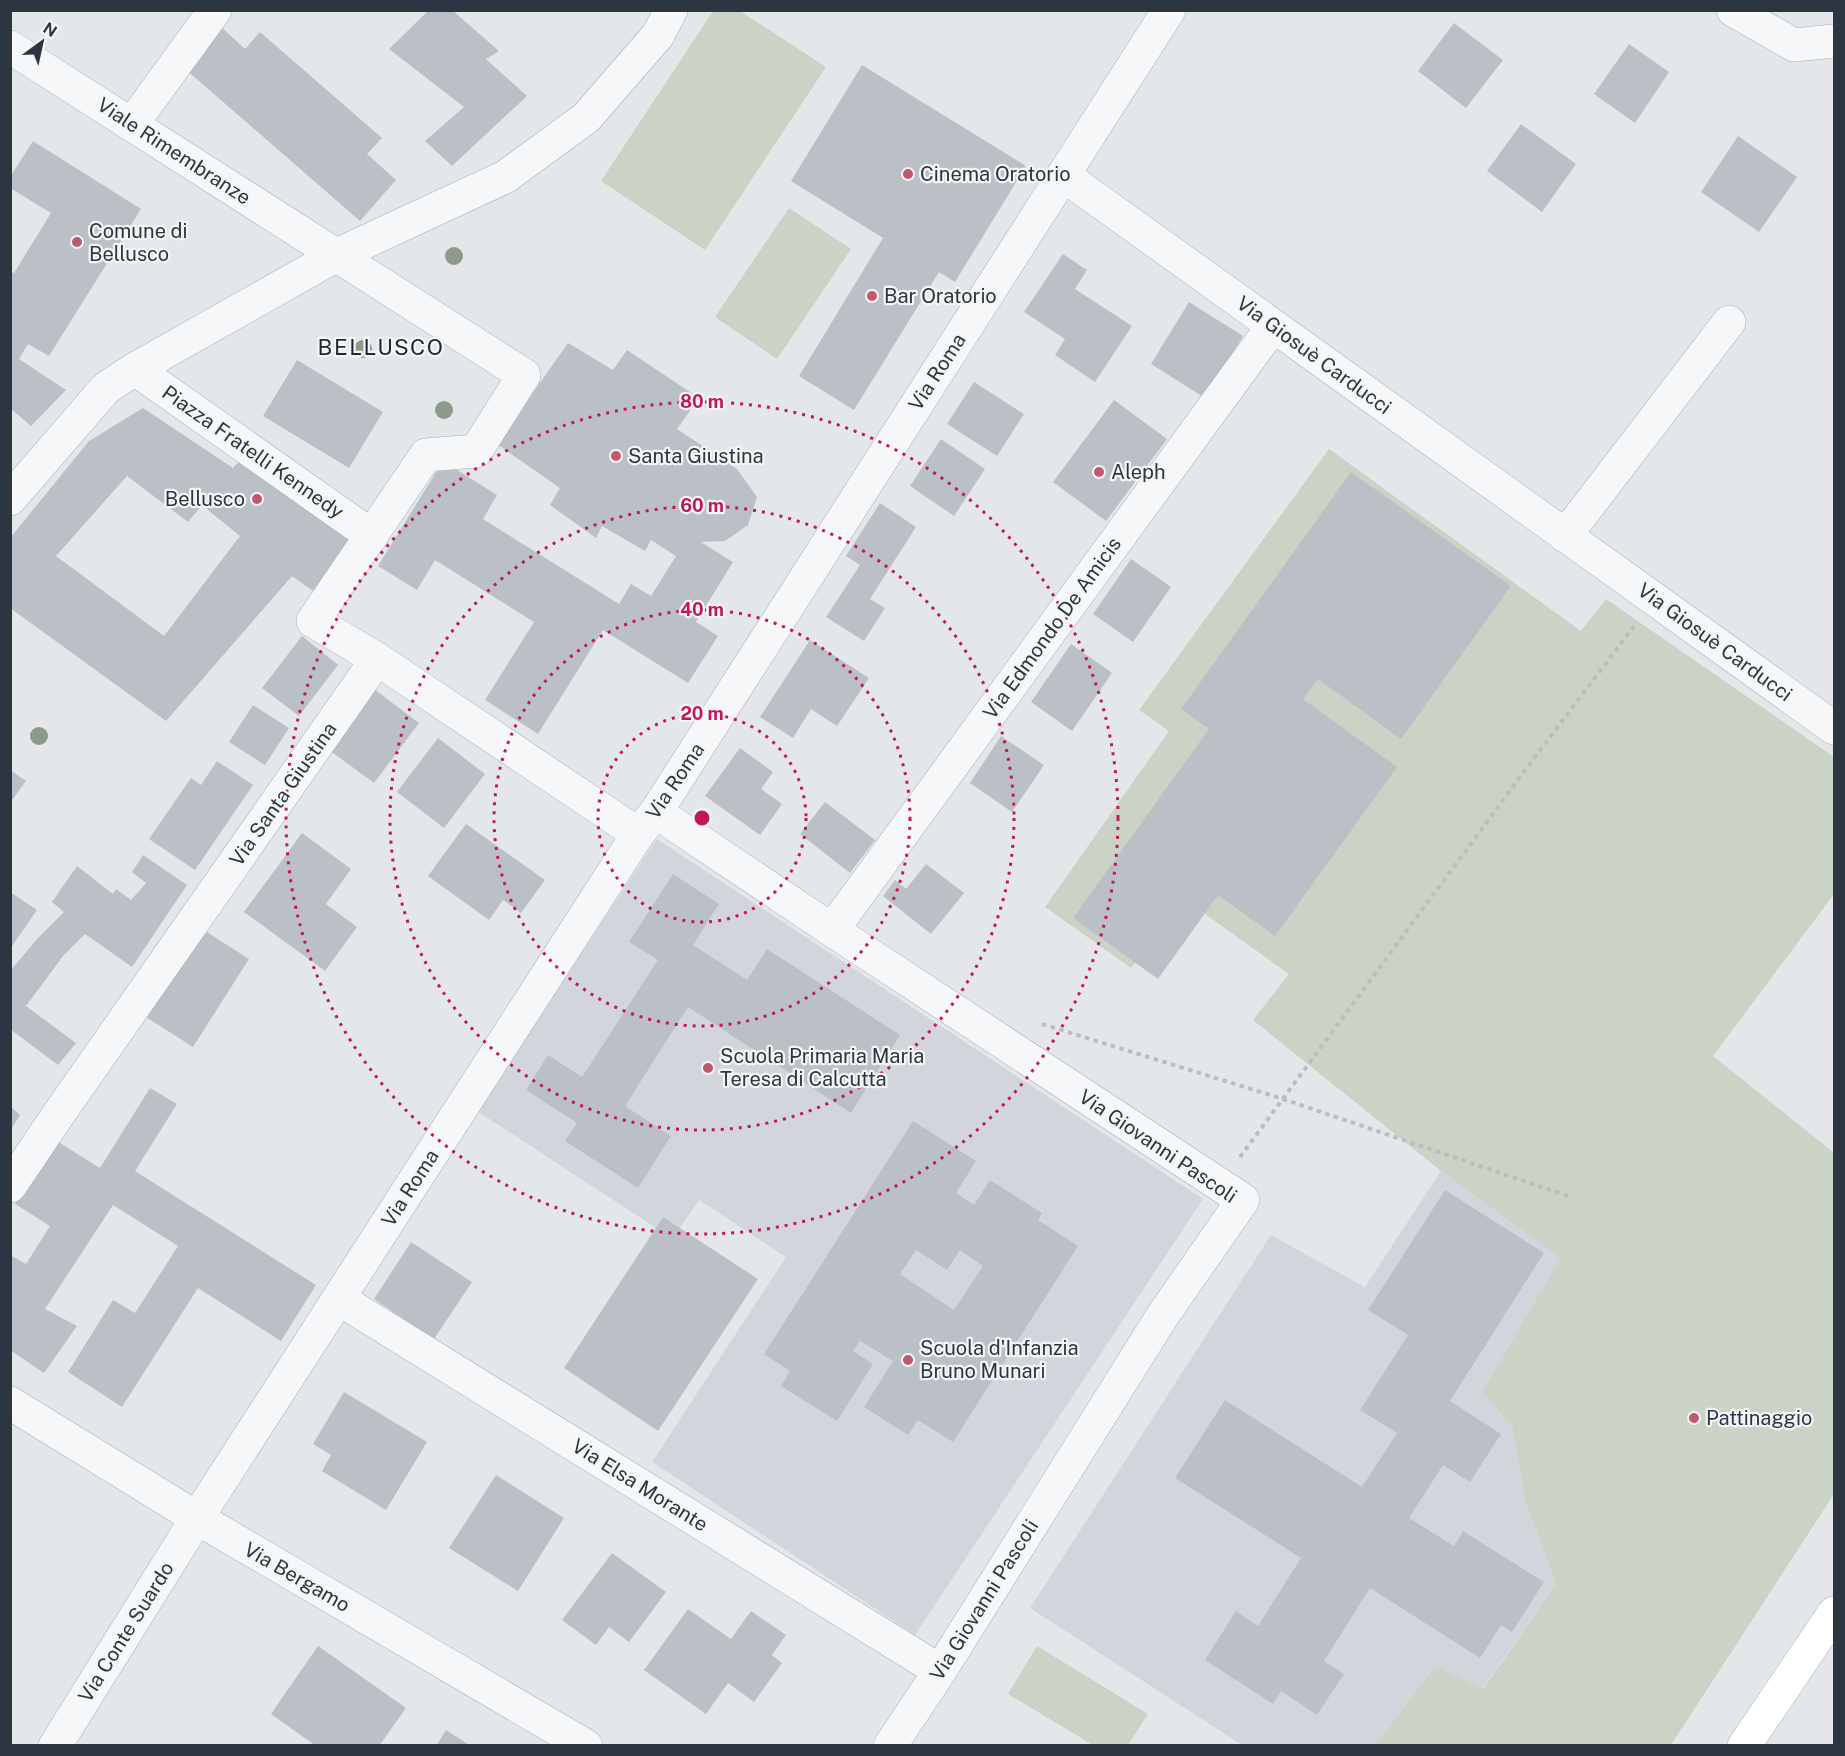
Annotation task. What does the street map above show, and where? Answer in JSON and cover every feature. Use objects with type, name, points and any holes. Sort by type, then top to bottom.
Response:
[{"type":"main road","points":[[1744,1746],[1834,1613]]},
{"type":"street","points":[[132,124],[215,10]]},
{"type":"street","name":"Piazza Fratelli Kennedy","points":[[10,499],[106,388],[135,369],[337,255],[505,177],[586,118],[658,35],[671,10]]},
{"type":"street","name":"Via Roma","points":[[198,1518],[1168,10]]},
{"type":"street","points":[[1733,10],[1794,45],[1834,41]]},
{"type":"street","name":"Viale Rimembranze","points":[[10,47],[524,375],[476,451],[426,455],[372,536]]},
{"type":"street","name":"Via Giosuè Carducci","points":[[1063,175],[1834,728]]},
{"type":"street","points":[[1565,536],[1729,322]]},
{"type":"street","name":"Via Edmondo De Amicis","points":[[832,930],[1273,326]]},
{"type":"street","name":"Piazza Fratelli Kennedy","points":[[135,369],[372,536]]},
{"type":"street","points":[[372,536],[313,621],[647,823]]},
{"type":"street","name":"Via Santa Giustina","points":[[10,1186],[58,1114],[378,659]]},
{"type":"street","name":"Via Giovanni Pascoli","points":[[647,823],[832,930],[1243,1200],[1163,1315],[940,1671],[890,1746]]},
{"type":"street","name":"Via Elsa Morante","points":[[339,1299],[940,1671]]},
{"type":"street","name":"Via Bergamo","points":[[10,1403],[198,1518],[586,1746]]},
{"type":"street","name":"Via Conte Suardo","points":[[55,1746],[198,1518]]},
{"type":"path","points":[[1220,1185],[1526,769],[1655,599]]},
{"type":"path","points":[[1038,1023],[1283,1099],[1571,1197]]},
{"type":"shaded area","points":[[713,11],[740,11],[826,67],[705,250],[601,181]]},
{"type":"shaded area","points":[[789,208],[851,249],[777,359],[715,317]]},
{"type":"shaded area","points":[[1329,449],[1581,631],[1606,599],[1834,757],[1834,894],[1713,1056],[1834,1153],[1834,1494],[1671,1745],[1375,1745],[1435,1666],[1483,1689],[1556,1584],[1525,1501],[1512,1426],[1482,1392],[1561,1258],[1441,1171],[1253,1020],[1289,974],[1184,899],[1131,968],[1045,907],[1169,731],[1139,710]]},
{"type":"shaded area","name":"Scuola d'Infanzia Bruno Munari","points":[[657,839],[1203,1199],[915,1635],[652,1462],[786,1257],[699,1200],[680,1228],[663,1217],[656,1228],[477,1111]]},
{"type":"shaded area","points":[[1441,1171],[1562,1258],[1482,1392],[1512,1426],[1525,1501],[1556,1584],[1482,1689],[1435,1666],[1375,1745],[1242,1745],[1030,1608],[1271,1235],[1365,1287]]},
{"type":"shaded area","points":[[1037,1646],[1148,1714],[1128,1745],[1093,1745],[1008,1694]]},
{"type":"building","points":[[429,10],[452,10],[499,51],[486,59],[527,96],[452,166],[425,141],[464,107],[389,49]]},
{"type":"building","points":[[1454,23],[1503,60],[1466,108],[1418,71]]},
{"type":"building","points":[[220,26],[245,49],[260,32],[382,138],[367,154],[396,180],[360,221],[184,68]]},
{"type":"building","points":[[1629,44],[1669,72],[1635,123],[1594,94]]},
{"type":"building","name":"Cinema Oratorio","points":[[862,65],[1026,166],[955,282],[939,272],[854,410],[799,376],[883,238],[791,181]]},
{"type":"building","points":[[1521,124],[1576,164],[1542,212],[1487,171]]},
{"type":"building","points":[[1738,136],[1797,177],[1759,232],[1701,192]]},
{"type":"building","name":"Comune di Bellusco","points":[[33,141],[141,209],[49,356],[28,344],[19,359],[66,390],[31,426],[10,408],[10,272],[14,273],[51,213],[10,188],[10,177]]},
{"type":"building","points":[[1063,254],[1087,270],[1075,289],[1132,326],[1095,382],[1055,355],[1065,339],[1024,312]]},
{"type":"building","points":[[1189,302],[1243,336],[1205,398],[1151,364]]},
{"type":"building","points":[[568,343],[613,370],[627,350],[699,398],[677,429],[737,469],[757,497],[748,525],[725,541],[701,542],[733,562],[696,622],[718,636],[688,683],[603,630],[538,734],[485,700],[534,622],[435,560],[417,590],[378,566],[443,461],[497,495],[483,519],[619,604],[631,584],[651,596],[676,556],[651,540],[645,551],[602,526],[596,538],[550,505],[560,488],[497,444]]},
{"type":"building","points":[[297,360],[383,412],[349,468],[263,416]]},
{"type":"building","points":[[974,382],[1024,414],[997,456],[947,424]]},
{"type":"building","points":[[1114,400],[1167,439],[1106,521],[1053,482]]},
{"type":"building","points":[[143,408],[233,468],[246,454],[355,538],[316,593],[292,576],[166,721],[10,608],[10,538],[89,441]],"holes":[[[127,476],[188,522],[202,505],[240,536],[164,636],[56,556]]]},
{"type":"building","points":[[941,439],[985,469],[954,516],[910,486]]},
{"type":"building","points":[[1351,472],[1511,586],[1401,739],[1318,679],[1303,699],[1397,767],[1275,936],[1218,895],[1158,979],[1073,918],[1209,729],[1181,709]]},
{"type":"building","points":[[880,503],[916,527],[870,599],[885,608],[864,641],[826,617],[860,565],[846,556]]},
{"type":"building","points":[[1131,559],[1171,587],[1133,642],[1093,614]]},
{"type":"building","points":[[302,636],[338,665],[299,716],[262,688]]},
{"type":"building","points":[[810,640],[869,678],[837,726],[811,709],[793,738],[760,717]]},
{"type":"building","points":[[1071,644],[1112,673],[1072,731],[1031,702]]},
{"type":"building","points":[[370,686],[419,723],[374,783],[325,747]]},
{"type":"building","points":[[253,705],[289,728],[265,765],[229,742]]},
{"type":"building","points":[[1001,736],[1044,765],[1012,812],[970,783]]},
{"type":"building","points":[[438,738],[485,774],[444,828],[397,792]]},
{"type":"building","points":[[740,748],[773,772],[761,789],[782,804],[760,835],[705,796]]},
{"type":"building","points":[[217,761],[253,785],[195,870],[149,839],[191,778],[201,785]]},
{"type":"building","points":[[10,770],[26,781],[10,803]]},
{"type":"building","points":[[825,802],[875,840],[850,873],[800,834]]},
{"type":"building","points":[[466,824],[545,880],[521,913],[503,900],[489,920],[428,876]]},
{"type":"building","points":[[302,833],[351,869],[326,904],[357,927],[325,971],[244,912]]},
{"type":"building","points":[[143,855],[187,885],[132,967],[85,934],[63,956],[26,1006],[76,1043],[58,1065],[10,1029],[10,971],[64,912],[52,902],[77,866],[113,894],[116,889],[131,900],[146,883],[132,872]]},
{"type":"building","points":[[926,864],[964,893],[931,934],[883,896],[895,880],[906,889]]},
{"type":"building","points":[[673,874],[719,904],[693,945],[747,980],[767,949],[900,1035],[851,1113],[688,1007],[625,1106],[671,1136],[638,1188],[565,1141],[577,1123],[526,1090],[548,1055],[582,1077],[658,960],[629,942]]},
{"type":"building","points":[[10,892],[37,910],[10,949]]},
{"type":"building","points":[[202,929],[249,959],[193,1047],[146,1017]]},
{"type":"building","points":[[150,1088],[177,1104],[135,1171],[316,1285],[281,1341],[198,1288],[122,1407],[68,1372],[113,1300],[135,1313],[178,1246],[113,1205],[45,1309],[77,1326],[44,1373],[10,1350],[10,1255],[26,1264],[50,1226],[15,1204],[55,1140],[100,1168]]},
{"type":"building","points":[[10,1106],[20,1115],[10,1131]]},
{"type":"building","points":[[913,1121],[976,1161],[956,1193],[974,1205],[990,1180],[1042,1213],[1038,1220],[1078,1246],[953,1442],[918,1420],[908,1435],[864,1407],[893,1361],[860,1341],[853,1351],[873,1364],[837,1421],[781,1386],[790,1371],[764,1354]],"holes":[[[916,1250],[947,1270],[960,1250],[983,1266],[954,1310],[900,1274]]]},
{"type":"building","points":[[1445,1190],[1544,1253],[1450,1401],[1501,1434],[1470,1482],[1443,1465],[1409,1518],[1454,1546],[1463,1531],[1544,1582],[1512,1632],[1501,1625],[1480,1658],[1370,1588],[1324,1661],[1344,1674],[1317,1715],[1281,1691],[1273,1704],[1205,1660],[1236,1611],[1258,1626],[1301,1558],[1175,1478],[1225,1400],[1362,1487],[1397,1433],[1360,1410],[1408,1335],[1368,1310]]},
{"type":"building","points":[[663,1217],[758,1279],[658,1431],[564,1368]]},
{"type":"building","points":[[411,1242],[472,1282],[434,1339],[374,1299]]},
{"type":"building","points":[[344,1392],[427,1442],[386,1510],[322,1471],[331,1455],[313,1444]]},
{"type":"building","points":[[496,1475],[564,1518],[518,1591],[449,1548]]},
{"type":"building","points":[[612,1553],[666,1592],[629,1642],[609,1627],[596,1645],[562,1620]]},
{"type":"building","points":[[688,1609],[731,1639],[751,1611],[786,1635],[772,1655],[782,1663],[754,1702],[728,1683],[706,1714],[644,1670]]},
{"type":"building","points":[[318,1646],[406,1708],[379,1746],[316,1746],[271,1714]]},
{"type":"building","points":[[446,1730],[471,1746],[436,1746]]},
{"type":"place","name":"Cinema Oratorio","points":[[908,174]]},
{"type":"place","name":"Comune di Bellusco","points":[[77,242]]},
{"type":"place","name":"Bar Oratorio","points":[[872,296]]},
{"type":"place","name":"Santa Giustina","points":[[616,456]]},
{"type":"place","name":"Aleph","points":[[1099,472]]},
{"type":"place","name":"Bellusco","points":[[257,499]]},
{"type":"place","name":"Scuola Primaria Maria Teresa di Calcutta","points":[[708,1068]]},
{"type":"place","name":"Scuola d'Infanzia Bruno Munari","points":[[908,1360]]},
{"type":"place","name":"Pattinaggio","points":[[1694,1418]]},
{"type":"district","name":"BELLUSCO","points":[[381,347]]}]
